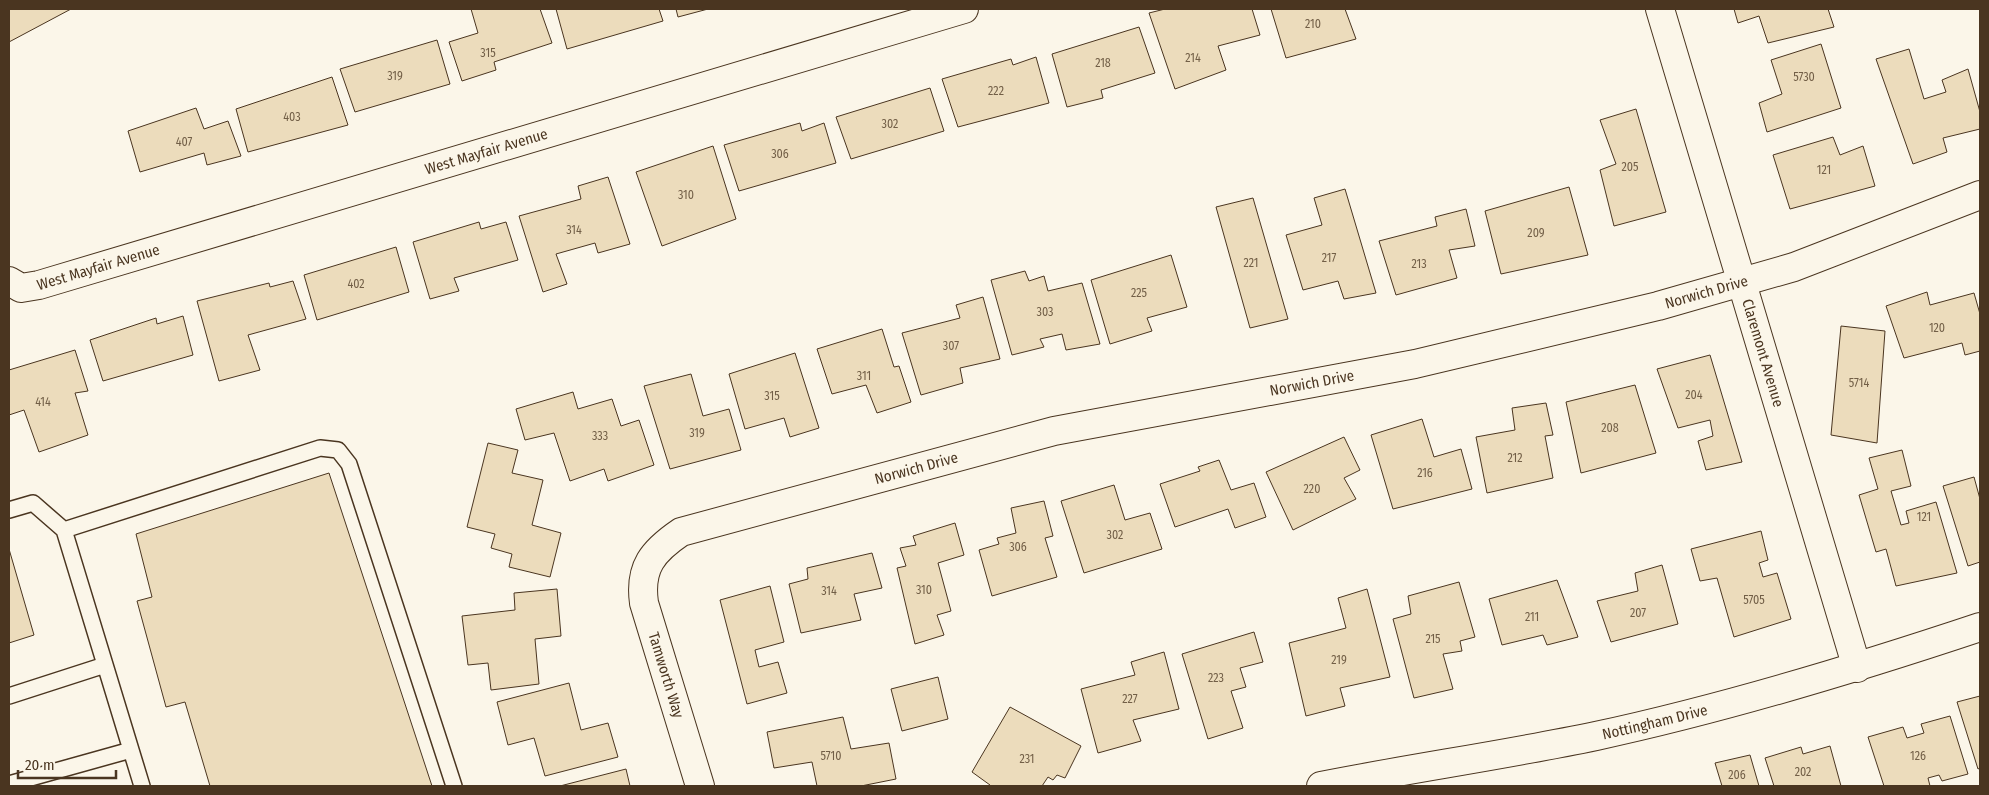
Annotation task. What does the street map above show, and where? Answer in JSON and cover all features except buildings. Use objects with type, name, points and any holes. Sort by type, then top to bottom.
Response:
[{"type":"street","name":"West Mayfair Avenue","points":[[9,282],[22,288],[38,286],[964,9]]},
{"type":"street","name":"Claremont Avenue","points":[[1660,9],[1857,668]]},
{"type":"street","name":"Norwich Drive","points":[[649,563],[659,546],[681,532],[1054,431],[1415,364],[1658,306],[1794,267],[1980,195]]},
{"type":"street","name":"Tamworth Way","points":[[649,563],[642,587],[644,603],[700,786]]},
{"type":"street","name":"Nottingham Drive","points":[[1321,786],[1595,736],[1819,680],[1980,627]]},
{"type":"lane","points":[[64,530],[320,448],[338,450],[349,464],[454,786]]},
{"type":"lane","points":[[9,510],[33,503],[64,530],[142,786]]},
{"type":"lane","points":[[9,696],[105,665]]},
{"type":"lane","points":[[9,784],[131,750]]}]
